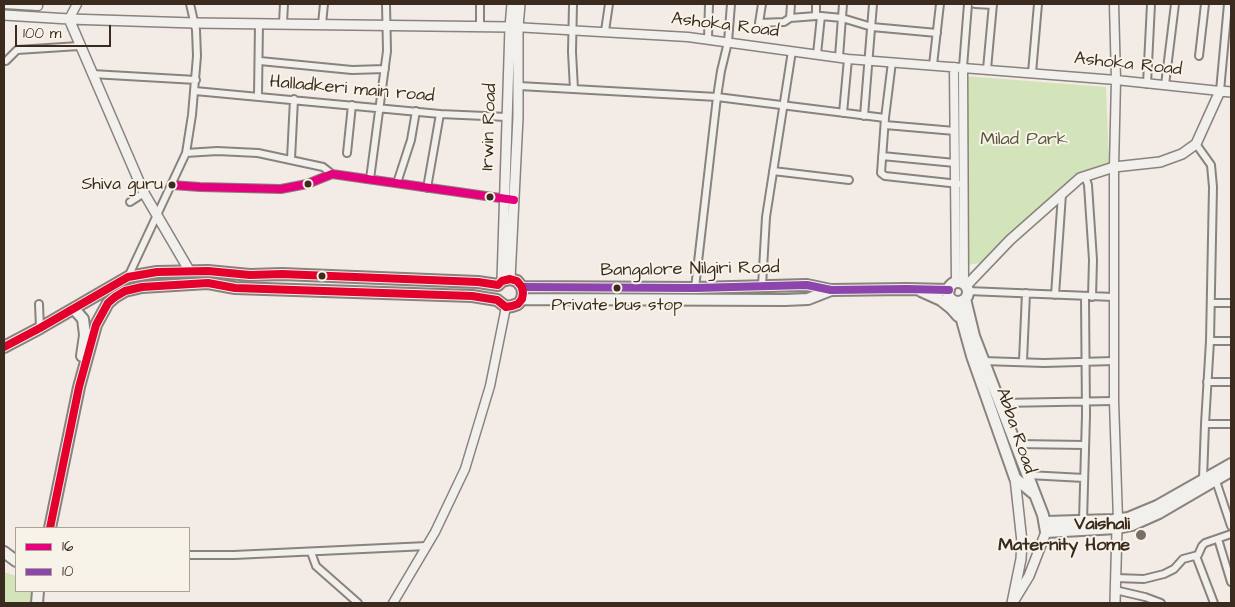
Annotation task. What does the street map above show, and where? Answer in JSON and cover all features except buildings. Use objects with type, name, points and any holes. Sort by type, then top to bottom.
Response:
[{"type":"main road","name":"Irwin Road","points":[[503,282],[514,200],[519,86],[512,4]]},
{"type":"main road","name":"Irwin Road","points":[[503,282],[507,116],[514,27],[520,4]]},
{"type":"main road","name":"Ashoka Road","points":[[4,15],[70,20],[194,23],[514,27]]},
{"type":"main road","points":[[70,20],[79,46],[144,193],[189,270]]},
{"type":"main road","name":"Ashoka Road","points":[[1220,91],[1231,92]]},
{"type":"main road","points":[[1046,527],[1036,496],[972,332],[961,291],[1010,240],[1080,178],[1114,166],[1160,162],[1182,154],[1196,144],[1220,91]]},
{"type":"main road","points":[[4,347],[128,277],[158,272],[189,270],[250,275],[282,274],[478,282],[517,281],[522,287],[522,299],[518,304],[512,306],[506,306],[497,300],[472,296],[235,288],[208,283],[142,287],[125,291],[114,297],[101,314],[96,325],[79,387],[50,527]]},
{"type":"main road","name":"Bangalore Nilgiri Road","points":[[522,287],[695,288],[807,285],[831,290],[916,289],[961,291]]},
{"type":"main road","points":[[916,289],[941,300],[952,308],[964,328]]},
{"type":"main road","points":[[522,299],[793,300],[808,299],[831,290]]},
{"type":"main road","name":"Abba Road","points":[[961,291],[964,328],[972,356],[1015,478],[1022,542],[1021,559],[1012,603]]},
{"type":"main road","points":[[74,309],[83,319],[85,335],[79,387]]},
{"type":"main road","points":[[1046,527],[1117,524],[1157,506],[1203,479],[1215,478],[1231,464]]},
{"type":"main road","points":[[1046,527],[1083,521],[1132,525],[1159,513],[1215,478],[1231,471]]},
{"type":"main road","points":[[1015,478],[1036,496]]},
{"type":"main road","points":[[1115,603],[1117,524]]},
{"type":"main road","name":"Abba Road","points":[[1012,603],[1029,576],[1046,527]]},
{"type":"main road","points":[[4,552],[15,559]]},
{"type":"street","points":[[4,4],[38,6],[38,4]]},
{"type":"street","points":[[70,20],[77,4]]},
{"type":"street","points":[[128,277],[186,153],[196,80],[197,37],[190,4]]},
{"type":"street","points":[[283,23],[284,4]]},
{"type":"street","points":[[322,24],[324,4]]},
{"type":"street","points":[[370,179],[385,69],[388,26],[386,4]]},
{"type":"street","points":[[480,4],[480,26]]},
{"type":"street","points":[[574,4],[572,29],[574,89]]},
{"type":"street","points":[[605,32],[609,4]]},
{"type":"street","points":[[708,39],[709,4]]},
{"type":"street","points":[[695,288],[717,97],[728,42],[731,4]]},
{"type":"street","points":[[762,4],[759,22],[784,22],[790,18],[818,16],[842,18],[872,27],[937,33]]},
{"type":"street","points":[[790,18],[791,4]]},
{"type":"street","points":[[816,4],[818,16],[817,54]]},
{"type":"street","points":[[839,57],[843,4]]},
{"type":"street","points":[[864,116],[874,4]]},
{"type":"street","points":[[933,65],[940,4]]},
{"type":"street","points":[[968,4],[963,67],[960,184],[961,291],[1114,297]]},
{"type":"street","points":[[975,4],[993,4],[987,69]]},
{"type":"street","points":[[1032,73],[1038,4]]},
{"type":"street","points":[[1114,4],[1116,80],[1114,401],[1117,524]]},
{"type":"street","points":[[1147,84],[1150,4]]},
{"type":"street","points":[[1165,85],[1175,4]]},
{"type":"street","points":[[1199,56],[1205,4]]},
{"type":"street","points":[[1220,91],[1223,53],[1229,24],[1228,4]]},
{"type":"street","points":[[258,96],[260,61],[259,23]]},
{"type":"street","name":"Ashoka Road","points":[[514,27],[572,29],[708,39],[848,59],[1116,80],[1220,91]]},
{"type":"street","points":[[4,61],[17,50],[79,46]]},
{"type":"street","points":[[762,286],[766,217],[782,104],[792,51]]},
{"type":"street","points":[[1223,53],[1231,54]]},
{"type":"street","points":[[843,113],[848,59]]},
{"type":"street","points":[[260,61],[352,70],[385,69]]},
{"type":"street","points":[[892,62],[881,171],[885,176],[960,184]]},
{"type":"street","points":[[954,67],[955,163],[960,184]]},
{"type":"street","points":[[92,74],[196,80]]},
{"type":"street","points":[[519,86],[717,97],[782,104],[955,131]]},
{"type":"street","name":"Halladkeri main road","points":[[195,91],[440,114],[507,116]]},
{"type":"street","points":[[291,159],[294,100]]},
{"type":"street","points":[[347,153],[352,105]]},
{"type":"street","points":[[397,183],[411,140],[416,111]]},
{"type":"street","points":[[427,188],[440,114]]},
{"type":"street","points":[[1196,144],[1211,165],[1213,187],[1210,341],[1203,479]]},
{"type":"street","points":[[186,153],[217,151],[258,153],[323,167],[332,174]]},
{"type":"street","points":[[882,156],[955,163]]},
{"type":"street","points":[[772,171],[849,180]]},
{"type":"street","points":[[172,185],[208,188],[281,189],[307,184],[332,174],[514,200]]},
{"type":"street","points":[[1083,521],[1088,297],[1093,260],[1088,185],[1085,176]]},
{"type":"street","points":[[130,202],[144,193]]},
{"type":"street","points":[[1055,295],[1062,194]]},
{"type":"street","points":[[1023,361],[1026,293]]},
{"type":"street","points":[[1211,302],[1231,303]]},
{"type":"street","points":[[39,304],[40,328]]},
{"type":"street","points":[[393,603],[435,532],[465,469],[490,386],[506,306]]},
{"type":"street","points":[[1210,341],[1231,341]]},
{"type":"street","points":[[983,360],[1044,363],[1114,362]]},
{"type":"street","points":[[1207,382],[1231,382]]},
{"type":"street","points":[[1000,403],[1114,401]]},
{"type":"street","points":[[1205,424],[1231,424]]},
{"type":"street","points":[[1016,444],[1085,445]]},
{"type":"street","points":[[1028,475],[1084,478]]},
{"type":"street","points":[[1215,478],[1231,526]]},
{"type":"street","points":[[1116,578],[1134,580],[1157,577],[1174,569],[1183,559],[1196,556],[1202,546],[1231,534]]},
{"type":"street","points":[[1218,538],[1231,582]]},
{"type":"street","points":[[190,555],[234,555],[427,546]]},
{"type":"street","points":[[311,552],[316,566],[358,603]]},
{"type":"street","points":[[1196,556],[1214,603]]},
{"type":"street","points":[[1115,590],[1161,603]]},
{"type":"green space","name":"Milad Park","points":[[965,76],[1106,87],[1109,164],[1074,175],[980,263],[967,265]]},
{"type":"green space","points":[[4,572],[15,576],[15,592],[32,592],[30,603],[4,603]]},
{"type":"transit line","name":"16","points":[[172,185],[281,189],[307,184],[332,174],[514,200]]},
{"type":"transit line","points":[[4,347],[128,277],[157,272],[208,271],[250,275],[282,274],[478,282],[498,285],[502,281],[510,279],[517,281],[522,287],[522,299],[518,304],[506,307],[497,300],[472,296],[235,288],[208,283],[142,287],[125,291],[108,303],[96,325],[79,387],[50,527]]},
{"type":"transit line","name":"10","points":[[522,287],[695,288],[807,285],[831,290],[949,290]]},
{"type":"place","name":"Shiva guru","points":[[172,185]]},
{"type":"place","name":"Private bus stop","points":[[617,288]]},
{"type":"place","name":"Vaishali Maternity Home","points":[[1141,535]]}]
